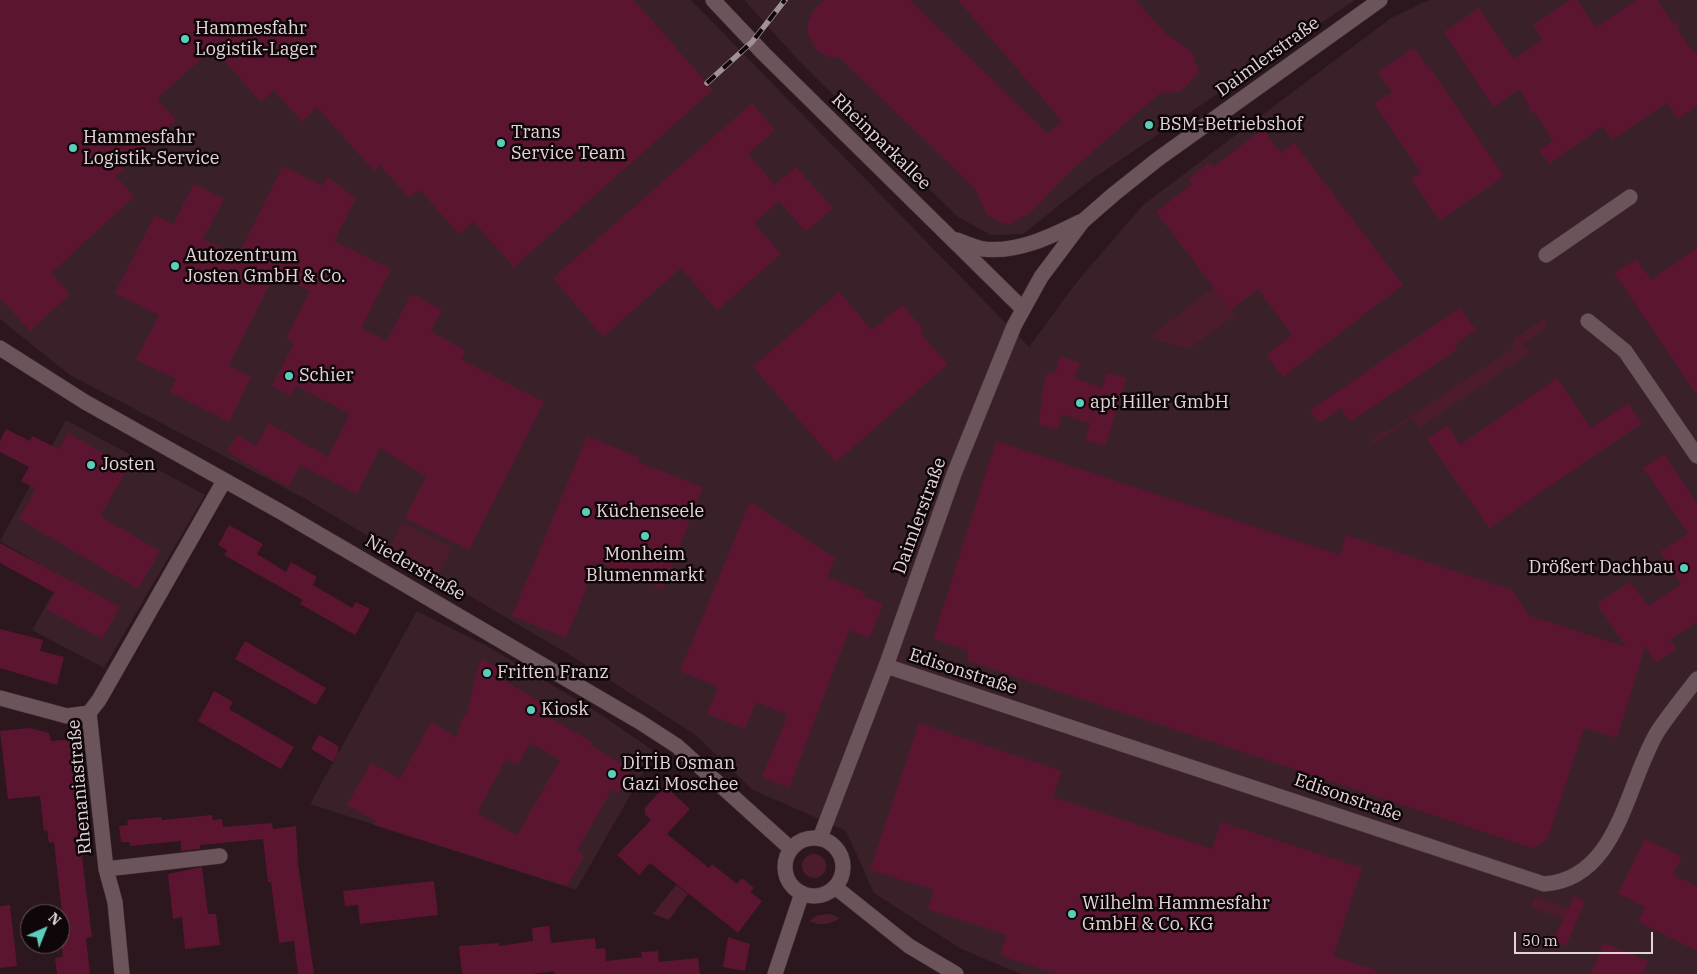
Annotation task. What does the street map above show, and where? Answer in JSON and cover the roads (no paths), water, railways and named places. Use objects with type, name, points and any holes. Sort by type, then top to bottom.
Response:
[{"type":"street","name":"Rheinparkallee","points":[[713,0],[758,48],[1023,309]]},
{"type":"street","name":"Daimlerstraße","points":[[952,238],[982,249],[1006,249],[1046,238],[1083,220],[1158,159],[1380,0]]},
{"type":"street","points":[[1546,255],[1630,197]]},
{"type":"street","name":"Daimlerstraße","points":[[820,838],[886,666],[954,474],[1023,309],[1041,277],[1083,220]]},
{"type":"street","points":[[1588,321],[1625,351],[1697,456]]},
{"type":"street","name":"Niederstraße","points":[[0,348],[84,402],[640,722],[677,746],[791,849]]},
{"type":"street","name":"Rhenaniastraße","points":[[122,974],[115,902],[106,869],[89,713],[99,700],[224,481]]},
{"type":"street","name":"Edisonstraße","points":[[886,666],[1544,884],[1572,879],[1591,864],[1606,846],[1658,732],[1697,679]]},
{"type":"street","points":[[0,698],[67,716],[89,713]]},
{"type":"street","points":[[820,838],[837,849],[842,858],[843,869],[841,878],[835,887],[819,896],[802,893],[794,889],[786,874],[787,856],[791,849],[801,841],[820,838]]},
{"type":"street","points":[[106,869],[220,856]]},
{"type":"street","points":[[835,887],[909,946],[956,974]]},
{"type":"street","points":[[775,974],[802,893]]},
{"type":"railway","points":[[707,83],[752,42],[785,0]]},
{"type":"place","name":"Hammesfahr Logistik-Lager","points":[[185,39]]},
{"type":"place","name":"BSM-Betriebshof","points":[[1149,125]]},
{"type":"place","name":"Trans Service Team","points":[[501,143]]},
{"type":"place","name":"Hammesfahr Logistik-Service","points":[[73,148]]},
{"type":"place","name":"Autozentrum Josten GmbH & Co.","points":[[175,266]]},
{"type":"place","name":"Schier","points":[[289,376]]},
{"type":"place","name":"apt Hiller GmbH","points":[[1080,403]]},
{"type":"place","name":"Josten","points":[[91,465]]},
{"type":"place","name":"Küchenseele","points":[[586,512]]},
{"type":"place","name":"Monheim Blumenmarkt","points":[[645,536]]},
{"type":"place","name":"Drößert Dachbau","points":[[1684,568]]},
{"type":"place","name":"Fritten Franz","points":[[487,673]]},
{"type":"place","name":"Kiosk","points":[[531,710]]},
{"type":"place","name":"DİTİB Osman Gazi Moschee","points":[[612,774]]},
{"type":"place","name":"Wilhelm Hammesfahr GmbH & Co. KG","points":[[1072,914]]}]
